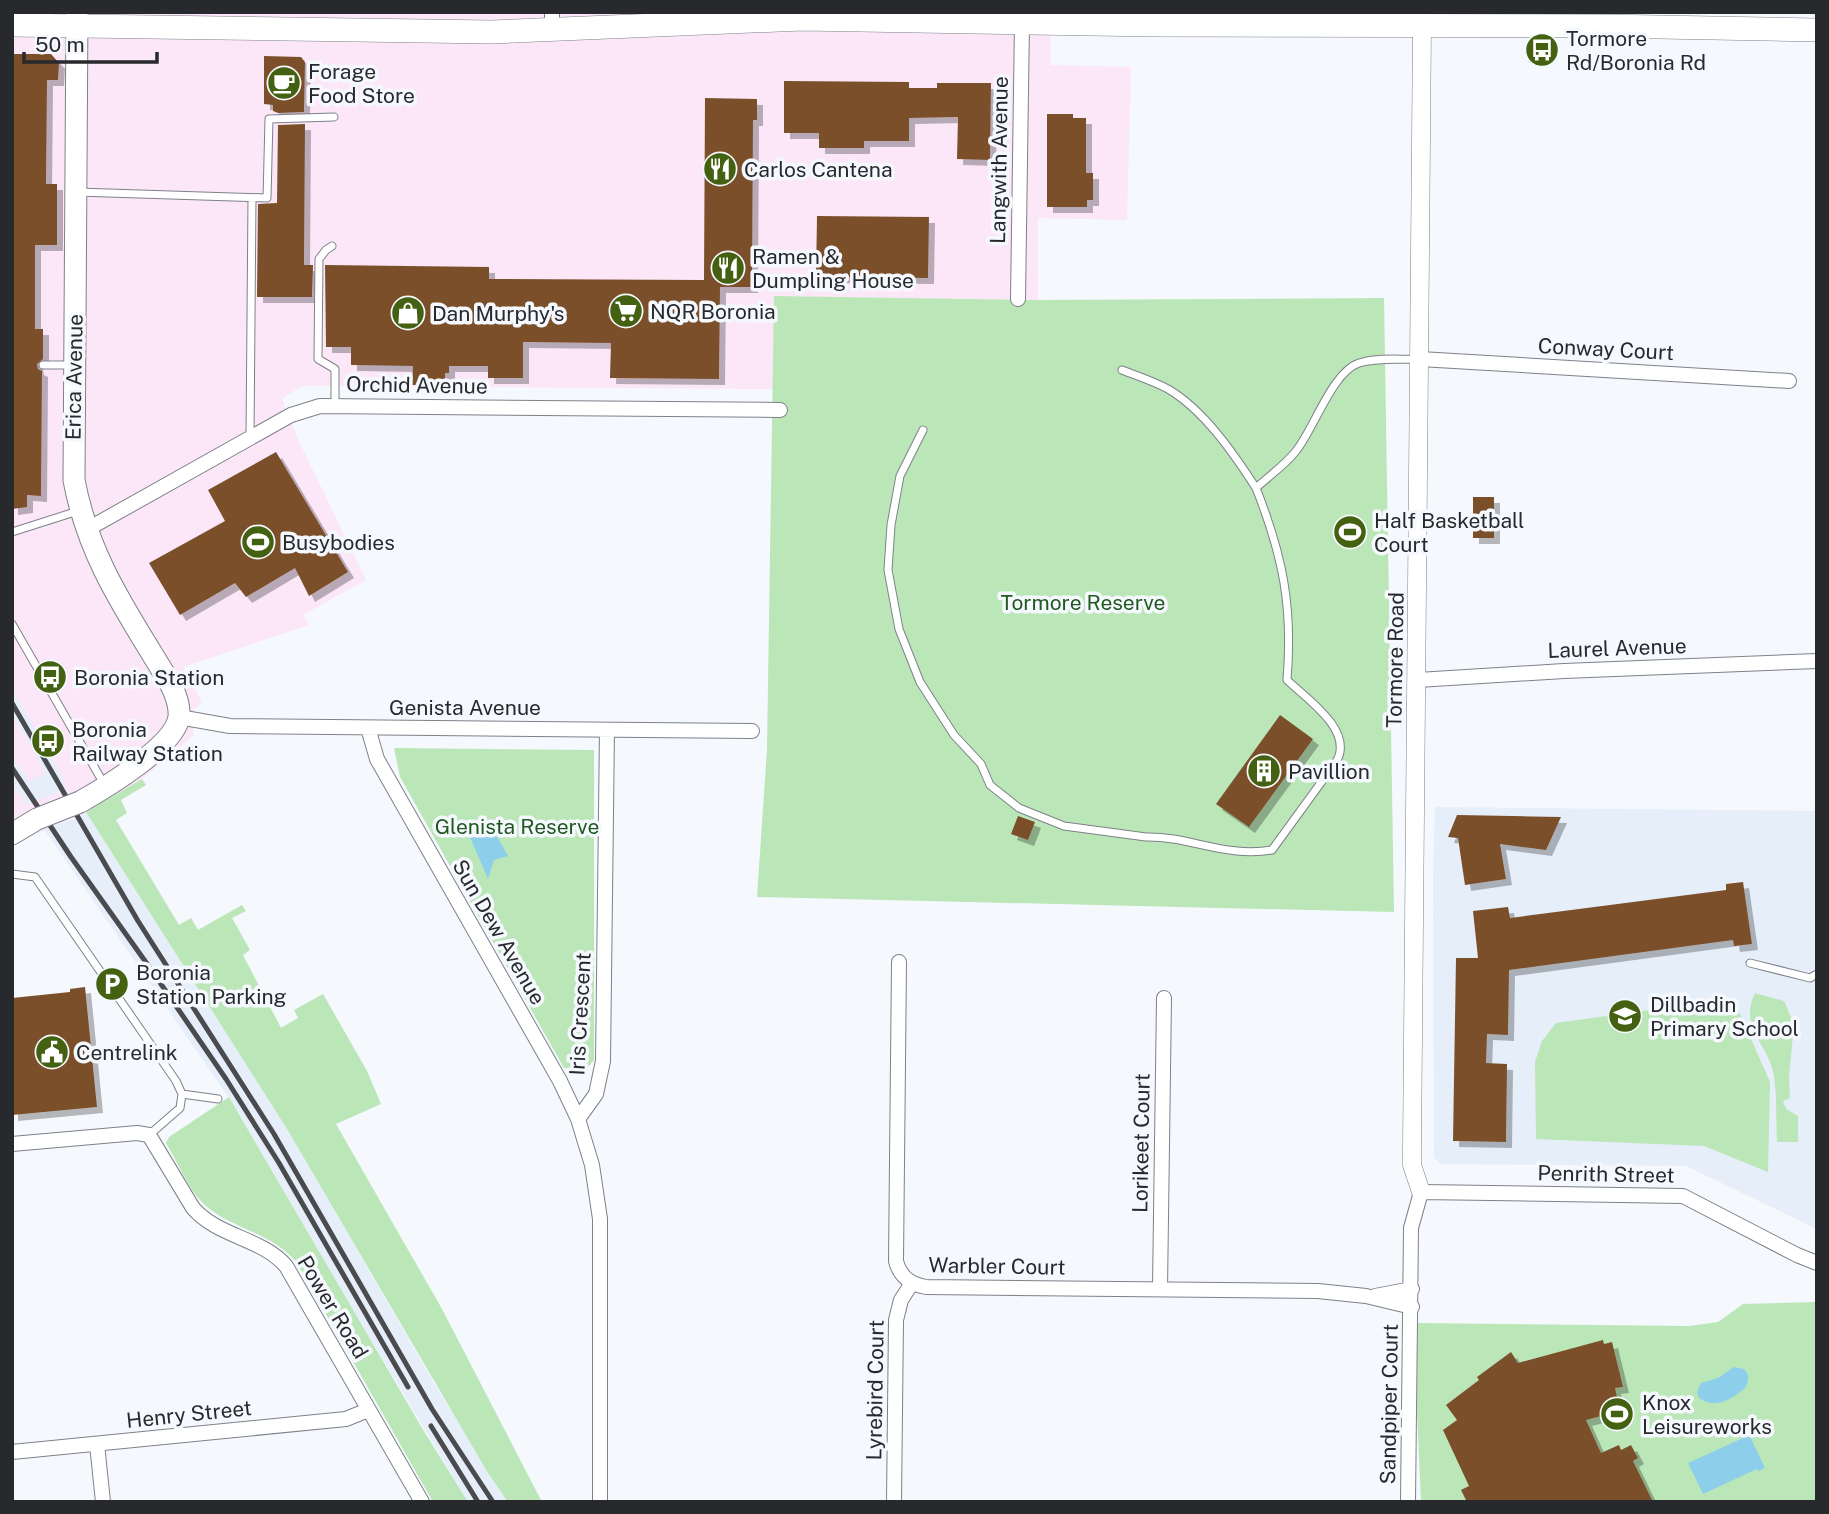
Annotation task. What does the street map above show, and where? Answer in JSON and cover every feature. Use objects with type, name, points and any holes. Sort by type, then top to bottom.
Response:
[{"type":"main road","points":[[12,25],[77,19],[492,32],[552,21],[802,19],[1153,26],[1418,20],[1817,30]]},
{"type":"main road","name":"Erica Avenue","points":[[77,19],[74,480],[83,520],[100,564],[171,685],[177,697],[179,717]]},
{"type":"main road","points":[[12,834],[37,819],[80,802],[106,788],[154,752],[176,725],[179,717]]},
{"type":"main road","points":[[12,818],[37,819]]},
{"type":"street","name":"Tormore Road","points":[[1418,20],[1420,359],[1412,1165],[1421,1192]]},
{"type":"street","name":"Langwith Avenue","points":[[1018,299],[1022,22]]},
{"type":"street","name":"Conway Court","points":[[1420,359],[1789,380]]},
{"type":"street","name":"Orchid Avenue","points":[[83,520],[100,520],[164,488],[304,410],[335,405],[780,410]]},
{"type":"street","name":"Laurel Avenue","points":[[1418,680],[1817,661]]},
{"type":"street","name":"Genista Avenue","points":[[179,717],[230,726],[751,731]]},
{"type":"street","name":"Sun Dew Avenue","points":[[368,727],[377,759],[579,1119]]},
{"type":"street","name":"Iris Crescent","points":[[579,1119],[596,1094],[603,1061],[607,730]]},
{"type":"street","name":"Warbler Court","points":[[899,962],[896,1261],[901,1273],[912,1283],[926,1287],[1318,1291],[1366,1296],[1412,1307]]},
{"type":"street","name":"Lorikeet Court","points":[[1160,1289],[1164,998]]},
{"type":"street","points":[[579,1119],[592,1165],[600,1219],[600,1502]]},
{"type":"street","points":[[12,1144],[137,1133],[149,1135]]},
{"type":"street","name":"Power Road","points":[[149,1135],[200,1217],[220,1230],[273,1254],[286,1266],[422,1502]]},
{"type":"street","name":"Penrith Street","points":[[1421,1192],[1683,1196],[1817,1263]]},
{"type":"street","points":[[1412,1307],[1411,1228],[1421,1192]]},
{"type":"street","name":"Lyrebird Court","points":[[894,1502],[896,1320],[901,1300],[912,1283]]},
{"type":"street","name":"Warbler Court","points":[[1366,1296],[1412,1289]]},
{"type":"street","name":"Sandpiper Court","points":[[1408,1502],[1412,1307]]},
{"type":"street","name":"Henry Street","points":[[12,1452],[346,1419],[368,1410]]},
{"type":"street","points":[[97,1444],[103,1502]]},
{"type":"street","points":[[408,1477],[411,1502]]},
{"type":"lane","points":[[77,192],[267,198],[269,118],[334,117]]},
{"type":"lane","points":[[250,439],[252,198]]},
{"type":"lane","points":[[332,246],[319,259],[318,359],[335,369],[335,405]]},
{"type":"lane","points":[[1256,488],[1294,454],[1306,439],[1338,380],[1349,369],[1358,363],[1377,360],[1420,359]]},
{"type":"lane","points":[[43,365],[74,365]]},
{"type":"lane","points":[[923,430],[900,476],[891,525],[888,570],[899,629],[920,682],[954,735],[981,764],[990,785],[1019,808],[1064,826],[1137,836],[1159,836],[1215,849],[1252,854],[1272,850],[1341,755],[1338,734],[1329,721],[1287,680],[1290,625],[1287,592],[1272,529],[1256,488],[1235,455],[1187,405],[1168,390],[1122,370]]},
{"type":"lane","points":[[12,532],[83,520]]},
{"type":"lane","points":[[12,624],[106,788]]},
{"type":"lane","points":[[12,874],[34,877],[176,1081],[182,1094],[180,1108],[149,1135]]},
{"type":"lane","points":[[1750,963],[1810,978],[1817,974]]},
{"type":"lane","points":[[182,1094],[218,1099]]},
{"type":"shaded area","points":[[12,12],[1050,12],[1051,65],[1131,67],[1127,220],[1038,218],[1038,300],[775,296],[773,389],[302,386],[282,399],[297,437],[366,580],[303,615],[309,625],[183,667],[202,702],[194,709],[193,736],[137,783],[86,812],[12,845]]},
{"type":"shaded area","points":[[12,689],[62,776],[65,786],[60,792],[24,805],[24,799],[12,783],[12,757],[29,782],[46,773],[12,713]]},
{"type":"shaded area","name":"Dillbadin Primary School","points":[[1435,807],[1817,811],[1817,1229],[1686,1166],[1440,1164],[1434,1157]]},
{"type":"shaded area","points":[[86,812],[287,1129],[434,1383],[508,1502],[468,1502],[238,1111],[44,829],[77,818]]},
{"type":"green space","name":"Tormore Reserve","points":[[774,296],[1038,300],[1384,298],[1394,912],[757,897],[767,750]]},
{"type":"green space","name":"Glenista Reserve","points":[[394,748],[594,750],[594,1060],[583,1073],[564,1068],[400,777]]},
{"type":"green space","points":[[142,779],[146,785],[121,800],[127,813],[116,820],[179,925],[191,918],[198,930],[242,905],[246,911],[232,918],[250,950],[243,955],[281,1028],[298,1018],[294,1010],[323,994],[367,1071],[381,1104],[336,1124],[442,1309],[542,1502],[508,1502],[488,1473],[287,1129],[86,812]]},
{"type":"green space","points":[[1755,993],[1784,1001],[1794,1024],[1789,1077],[1790,1098],[1783,1101],[1786,1109],[1798,1116],[1798,1142],[1777,1142],[1774,1076],[1750,1016]]},
{"type":"green space","points":[[1714,1001],[1737,1007],[1770,1082],[1768,1172],[1704,1146],[1536,1139],[1535,1062],[1542,1041],[1556,1023]]},
{"type":"green space","points":[[229,1097],[468,1502],[433,1502],[297,1263],[278,1245],[211,1210],[197,1196],[186,1179],[166,1143],[169,1137]]},
{"type":"green space","name":"Knox Leisureworks","points":[[1817,1302],[1817,1502],[1421,1502],[1413,1323],[1690,1326],[1718,1322],[1743,1304]]},
{"type":"water","points":[[489,822],[508,856],[494,860],[488,879],[466,828]]},
{"type":"water","points":[[1734,1367],[1744,1369],[1747,1374],[1745,1388],[1723,1402],[1711,1403],[1699,1398],[1697,1392],[1701,1383],[1718,1378]]},
{"type":"water","points":[[1748,1432],[1765,1468],[1759,1471],[1757,1469],[1703,1494],[1688,1463],[1743,1438],[1742,1435]]},
{"type":"building","points":[[12,54],[51,54],[59,63],[58,80],[47,80],[46,184],[57,184],[57,245],[35,245],[35,329],[43,329],[43,359],[37,364],[42,371],[41,496],[27,495],[27,507],[12,509]]},
{"type":"building","name":"Forage Food Store","points":[[264,56],[301,57],[305,62],[304,112],[278,113],[273,111],[273,105],[264,104]]},
{"type":"building","points":[[784,81],[909,82],[909,88],[937,88],[937,83],[991,83],[990,160],[957,159],[958,117],[909,118],[909,141],[864,141],[864,148],[819,148],[819,133],[784,133]]},
{"type":"building","points":[[705,98],[757,99],[757,120],[753,120],[752,287],[720,287],[719,379],[610,378],[611,343],[523,342],[523,378],[488,378],[488,366],[449,366],[449,373],[445,373],[445,385],[412,385],[413,366],[351,365],[351,347],[326,347],[325,265],[489,267],[489,279],[704,280]]},
{"type":"building","points":[[1047,114],[1073,114],[1073,118],[1086,118],[1086,173],[1093,173],[1093,200],[1087,200],[1087,207],[1047,207]]},
{"type":"building","points":[[305,124],[304,265],[313,265],[312,297],[257,297],[258,204],[277,203],[278,125]]},
{"type":"building","points":[[817,216],[929,217],[928,278],[816,277]]},
{"type":"building","name":"Busybodies","points":[[276,452],[348,572],[309,596],[295,568],[246,597],[235,583],[180,615],[149,563],[225,521],[208,490]]},
{"type":"building","points":[[1473,497],[1494,497],[1494,538],[1473,538]]},
{"type":"building","name":"Pavillion","points":[[1280,715],[1313,739],[1249,827],[1216,804]]},
{"type":"building","points":[[1457,815],[1561,817],[1546,850],[1500,844],[1506,879],[1465,885],[1458,838],[1448,837]]},
{"type":"building","points":[[1018,816],[1035,822],[1028,840],[1011,834]]},
{"type":"building","points":[[1743,882],[1752,944],[1734,946],[1733,940],[1509,970],[1508,1035],[1487,1034],[1486,1063],[1507,1064],[1506,1142],[1453,1141],[1456,958],[1478,958],[1473,911],[1508,907],[1510,918],[1726,890],[1726,884]]},
{"type":"building","name":"Centrelink","points":[[85,987],[97,1107],[12,1115],[12,998],[70,992],[70,989]]},
{"type":"building","points":[[1603,1340],[1604,1344],[1612,1342],[1623,1387],[1615,1388],[1620,1411],[1586,1420],[1601,1453],[1619,1445],[1621,1450],[1631,1445],[1638,1458],[1633,1461],[1653,1502],[1467,1502],[1461,1490],[1469,1486],[1443,1430],[1457,1420],[1446,1405],[1479,1380],[1477,1377],[1511,1352],[1518,1363]]},
{"type":"railway","points":[[12,703],[138,921],[274,1134],[432,1409],[493,1502]]},
{"type":"railway","points":[[12,768],[226,1079],[279,1163],[408,1387]]},
{"type":"railway","points":[[431,1426],[478,1502]]},
{"type":"place","name":"Tormore Rd/Boronia Rd","points":[[1542,50]]},
{"type":"place","name":"Forage Food Store","points":[[284,83]]},
{"type":"place","name":"Carlos Cantena","points":[[720,169]]},
{"type":"place","name":"Ramen & Dumpling House","points":[[728,268]]},
{"type":"place","name":"NQR Boronia","points":[[626,311]]},
{"type":"place","name":"Dan Murphy's","points":[[408,313]]},
{"type":"place","name":"Half Basketball Court","points":[[1350,532]]},
{"type":"place","name":"Busybodies","points":[[258,542]]},
{"type":"place","name":"Boronia Station","points":[[50,677]]},
{"type":"place","name":"Boronia Railway Station","points":[[48,741]]},
{"type":"place","name":"Pavillion","points":[[1264,771]]},
{"type":"place","name":"Boronia Station Parking","points":[[112,984]]},
{"type":"place","name":"Dillbadin Primary School","points":[[1625,1016]]},
{"type":"place","name":"Centrelink","points":[[52,1052]]},
{"type":"place","name":"Knox Leisureworks","points":[[1617,1414]]}]
